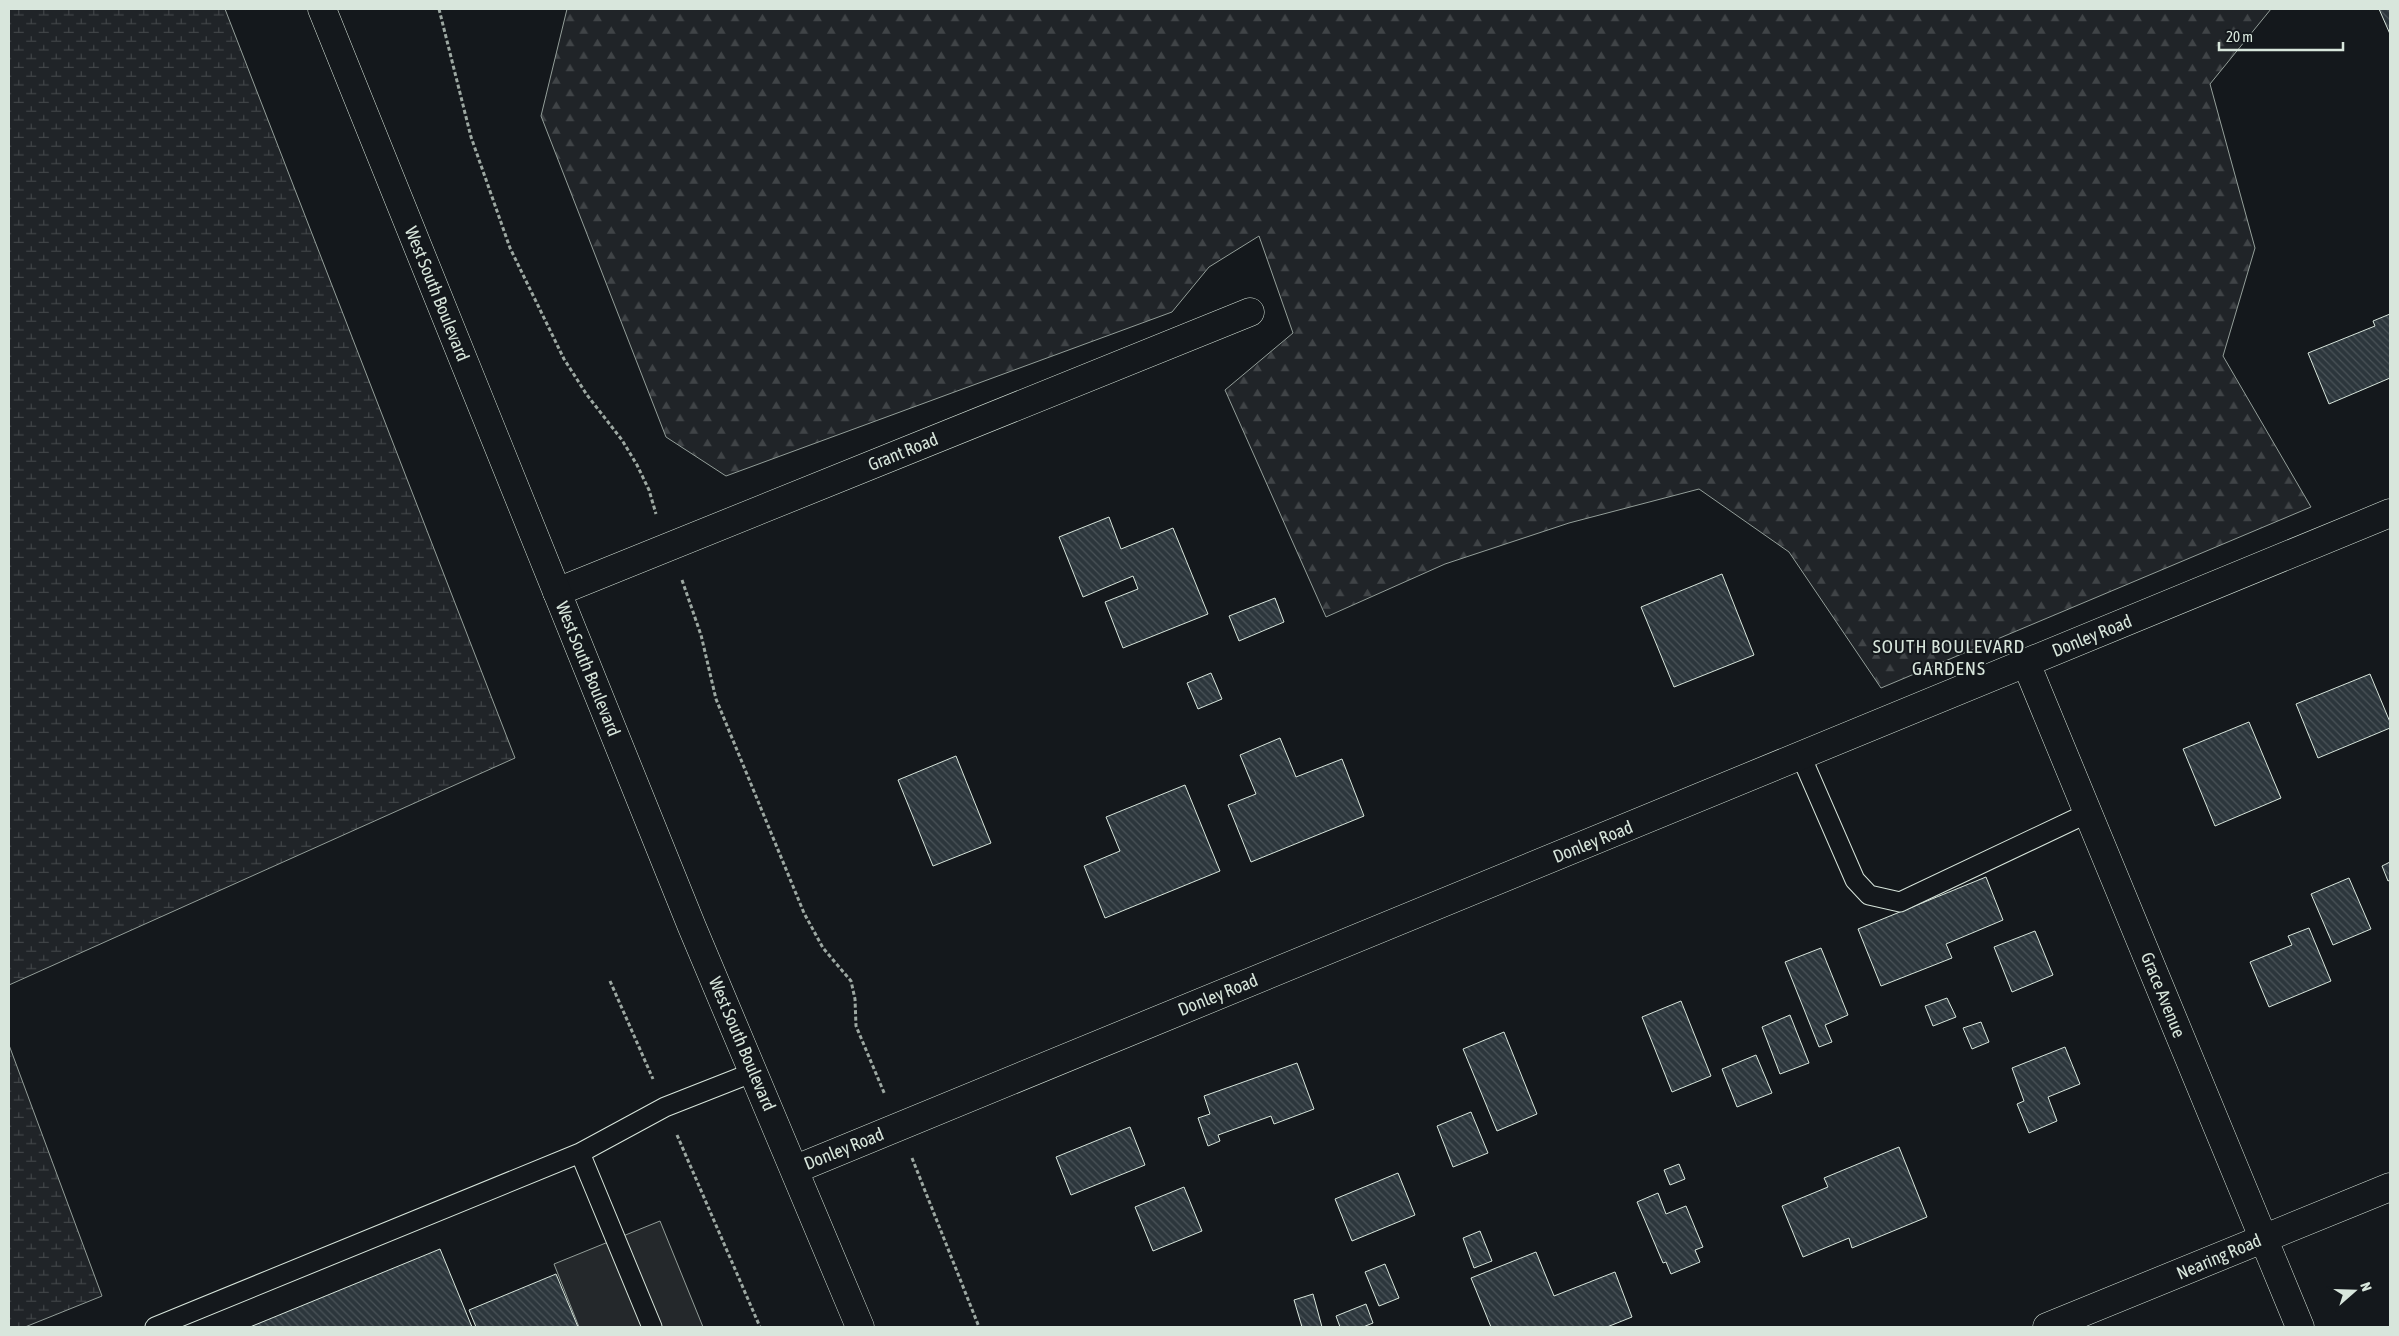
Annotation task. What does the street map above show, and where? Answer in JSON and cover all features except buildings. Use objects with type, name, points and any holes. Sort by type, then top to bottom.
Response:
[{"type":"street","name":"West South Boulevard","points":[[322,9],[692,926],[796,1169],[860,1327]]},
{"type":"street","name":"Grant Road","points":[[557,592],[1250,312]]},
{"type":"street","name":"Donley Road","points":[[796,1169],[2390,513]]},
{"type":"street","name":"Grace Avenue","points":[[2026,663],[2300,1327]]},
{"type":"street","name":"Nearing Road","points":[[2047,1327],[2390,1187]]},
{"type":"lane","points":[[1801,756],[1854,880],[1869,895],[1900,902],[2088,813]]},
{"type":"lane","points":[[155,1327],[580,1153],[665,1107],[754,1072]]},
{"type":"lane","points":[[580,1153],[652,1327]]},
{"type":"path","points":[[440,9],[471,137],[510,248],[564,359],[587,395],[622,440],[637,465],[649,490],[658,519]]},
{"type":"path","points":[[680,575],[701,635],[716,699],[804,913],[823,948],[852,981],[856,1026],[885,1096]]},
{"type":"path","points":[[610,981],[651,1075]]},
{"type":"path","points":[[678,1138],[760,1327]]},
{"type":"path","points":[[911,1156],[979,1327]]},
{"type":"green space","points":[[9,9],[225,9],[515,758],[9,985]]},
{"type":"green space","points":[[567,9],[2271,9],[2210,84],[2255,248],[2223,356],[2311,507],[1881,688],[1789,552],[1699,489],[1569,523],[1445,564],[1326,617],[1225,390],[1293,333],[1259,236],[1209,267],[1172,312],[726,476],[666,437],[541,116]]},
{"type":"green space","points":[[9,1045],[102,1296],[25,1327],[9,1327]]},
{"type":"shaded area","points":[[660,1221],[703,1327],[579,1327],[554,1264]]},
{"type":"district","name":"SOUTH BOULEVARD GARDENS","points":[[1949,657]]}]
